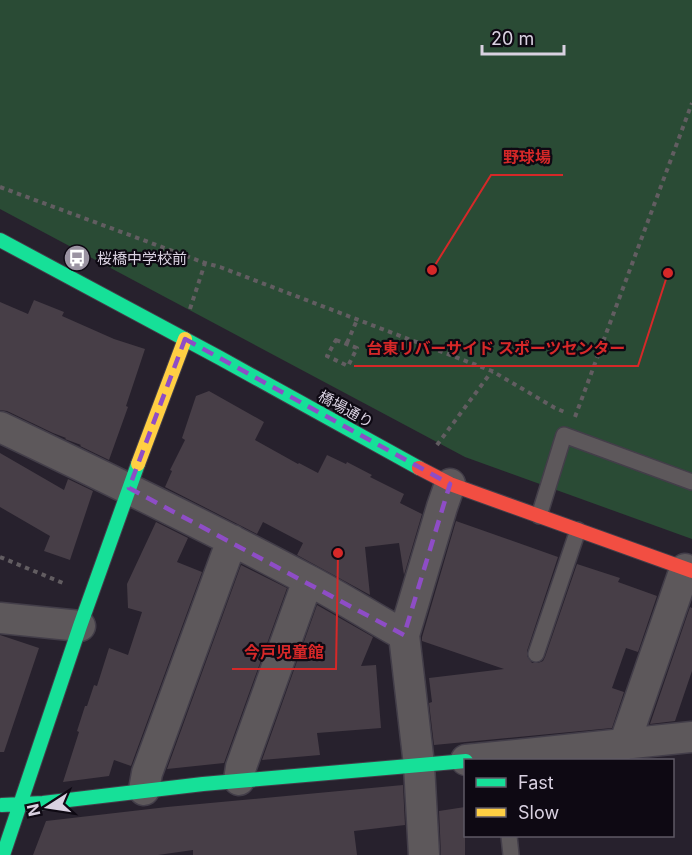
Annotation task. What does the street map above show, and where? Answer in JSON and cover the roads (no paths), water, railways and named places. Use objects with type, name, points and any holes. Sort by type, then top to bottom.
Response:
[{"type":"street","name":"橋場通り","points":[[0,240],[450,484],[688,570]]},
{"type":"street","points":[[3,855],[80,626],[185,339]]},
{"type":"street","points":[[0,427],[232,540],[404,635]]},
{"type":"street","points":[[424,855],[419,765],[404,635],[450,484]]},
{"type":"street","points":[[144,790],[147,773],[232,540]]},
{"type":"street","points":[[624,745],[688,570]]},
{"type":"street","points":[[239,780],[241,767],[308,580]]},
{"type":"street","points":[[0,618],[80,626]]},
{"type":"street","points":[[499,759],[692,737]]},
{"type":"street","points":[[0,805],[20,805],[239,780],[464,760]]},
{"type":"lane","points":[[539,516],[564,435],[692,482]]},
{"type":"lane","points":[[536,654],[578,530]]},
{"type":"lane","points":[[508,837],[511,855]]},
{"type":"place","name":"桜橋中学校前","points":[[77,258]]},
{"type":"place","name":"野球場","points":[[432,270]]},
{"type":"place","name":"台東リバーサイド スポーツセンター","points":[[668,273]]},
{"type":"place","name":"今戸児童館","points":[[338,553]]}]
